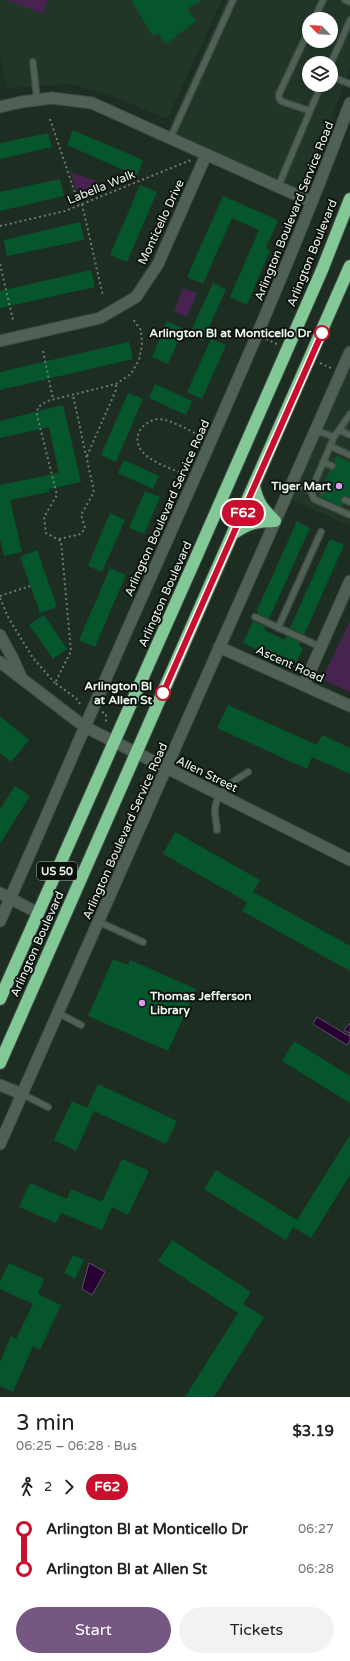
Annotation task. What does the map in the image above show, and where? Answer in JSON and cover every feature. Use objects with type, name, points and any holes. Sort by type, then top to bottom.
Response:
[{"type":"highway","name":"Arlington Boulevard","points":[[0,999],[312,292],[350,199]]},
{"type":"highway","name":"Arlington Boulevard","points":[[0,1063],[350,266]]},
{"type":"highway","points":[[254,486],[261,508],[275,521]]},
{"type":"highway","points":[[233,534],[247,524],[261,521],[275,521]]},
{"type":"street","points":[[0,107],[52,98],[92,103],[312,202]]},
{"type":"street","name":"Arlington Boulevard Service Road","points":[[0,921],[5,896],[85,727],[94,703],[284,272],[350,103]]},
{"type":"street","name":"Monticello Drive","points":[[0,341],[100,318],[136,297],[158,264],[206,155]]},
{"type":"street","name":"Arlington Boulevard Service Road","points":[[0,1144],[349,355]]},
{"type":"street","points":[[304,685],[350,581]]},
{"type":"street","points":[[0,635],[14,659],[22,679]]},
{"type":"street","name":"Ascent Road","points":[[219,646],[350,706]]},
{"type":"street","name":"Allen Street","points":[[0,662],[85,727],[350,860]]},
{"type":"street","points":[[5,896],[38,913]]},
{"type":"street","points":[[0,1085],[22,1094]]},
{"type":"lane","points":[[170,138],[233,0]]},
{"type":"lane","points":[[317,12],[323,0]]},
{"type":"lane","points":[[345,0],[350,2]]},
{"type":"lane","points":[[334,56],[350,20]]},
{"type":"lane","points":[[302,45],[279,94],[279,98],[281,101],[310,111]]},
{"type":"lane","points":[[33,62],[37,100]]},
{"type":"lane","points":[[338,79],[350,84]]},
{"type":"lane","points":[[278,188],[318,92]]},
{"type":"lane","points":[[350,414],[334,437],[312,488],[314,499],[350,515]]},
{"type":"lane","points":[[315,430],[334,437]]},
{"type":"lane","points":[[339,430],[350,435]]},
{"type":"lane","points":[[330,446],[350,455]]},
{"type":"lane","points":[[323,462],[332,466]]},
{"type":"lane","points":[[292,482],[322,490]]},
{"type":"lane","points":[[278,628],[321,532]]},
{"type":"lane","points":[[255,618],[321,647]]},
{"type":"lane","points":[[217,830],[215,808],[220,795],[227,784],[248,772]]},
{"type":"lane","points":[[99,922],[143,942]]},
{"type":"lane","points":[[58,1014],[81,1025]]},
{"type":"lane","points":[[22,1094],[48,1107]]},
{"type":"path","points":[[50,119],[79,205]]},
{"type":"path","name":"Labella Walk","points":[[0,226],[65,211],[206,155]]},
{"type":"path","points":[[82,204],[103,296]]},
{"type":"path","points":[[0,264],[13,320]]},
{"type":"path","points":[[55,683],[71,651],[61,541],[46,533],[44,517],[57,494],[37,415],[38,407],[53,399],[116,384],[131,374],[139,360],[142,345],[140,330],[132,318]]},
{"type":"path","points":[[263,338],[280,346]]},
{"type":"path","points":[[43,351],[53,399]]},
{"type":"path","points":[[319,363],[334,370]]},
{"type":"path","points":[[87,458],[116,390],[116,384]]},
{"type":"path","points":[[58,539],[81,534],[85,528],[81,515],[94,492],[73,394]]},
{"type":"path","points":[[184,474],[146,456],[140,450],[137,443],[139,433],[145,424],[158,419],[169,422],[201,436]]},
{"type":"path","points":[[30,586],[0,597],[9,619],[32,658],[55,683],[76,698],[80,704]]},
{"type":"path","points":[[99,710],[106,714],[106,723]]},
{"type":"shaded area","points":[[0,0],[222,0],[167,119],[110,95],[71,84],[7,88],[0,57]]},
{"type":"shaded area","points":[[7,0],[48,0],[43,14]]},
{"type":"shaded area","points":[[226,0],[350,0],[350,67],[303,199],[165,137]]},
{"type":"shaded area","points":[[70,172],[106,184],[106,190],[80,201]]},
{"type":"shaded area","points":[[183,288],[197,293],[187,317],[174,311]]},
{"type":"shaded area","points":[[350,360],[350,526],[292,500]]},
{"type":"shaded area","points":[[350,621],[350,692],[322,679]]},
{"type":"shaded area","points":[[317,1017],[349,1036],[350,1033],[350,1040],[347,1045],[313,1024]]},
{"type":"shaded area","points":[[350,1023],[350,1033],[344,1030]]},
{"type":"shaded area","points":[[89,1263],[105,1272],[92,1295],[82,1289]]},
{"type":"building","points":[[131,0],[202,0],[187,9],[196,21],[166,44],[158,33],[153,36]]},
{"type":"building","points":[[73,130],[143,160],[137,176],[67,145]]},
{"type":"building","points":[[48,133],[52,147],[0,159],[0,143]]},
{"type":"building","points":[[60,179],[64,196],[0,211],[0,192]]},
{"type":"building","points":[[140,185],[157,192],[127,262],[110,255]]},
{"type":"building","points":[[223,196],[278,220],[266,248],[270,250],[247,305],[230,297],[259,230],[232,218],[203,284],[187,277]]},
{"type":"building","points":[[80,222],[84,240],[7,256],[4,240]]},
{"type":"building","points":[[91,270],[95,287],[0,308],[0,291]]},
{"type":"building","points":[[213,283],[226,289],[203,341],[189,335]]},
{"type":"building","points":[[167,321],[184,329],[168,364],[152,357]]},
{"type":"building","points":[[211,339],[226,345],[202,399],[187,392]]},
{"type":"building","points":[[129,342],[133,359],[0,390],[0,372]]},
{"type":"building","points":[[155,384],[192,401],[186,415],[149,398]]},
{"type":"building","points":[[128,393],[143,399],[116,462],[101,455]]},
{"type":"building","points":[[63,405],[81,482],[49,489],[49,492],[10,500],[22,552],[4,556],[0,539],[0,485],[59,473],[49,427],[0,438],[0,421]]},
{"type":"building","points":[[336,456],[350,462],[350,497],[342,497],[342,507],[319,496],[320,494],[326,492],[326,488],[323,486],[330,470],[336,468],[334,462]]},
{"type":"building","points":[[124,460],[159,476],[153,489],[118,473]]},
{"type":"building","points":[[145,491],[160,497],[144,534],[129,528]]},
{"type":"building","points":[[110,513],[125,520],[102,572],[88,566]]},
{"type":"building","points":[[297,521],[310,528],[269,619],[257,613],[257,610]]},
{"type":"building","points":[[330,539],[344,545],[304,635],[290,628]]},
{"type":"building","points":[[37,550],[57,607],[40,613],[20,557]]},
{"type":"building","points":[[110,568],[126,575],[95,647],[79,640]]},
{"type":"building","points":[[44,615],[67,649],[53,659],[29,625]]},
{"type":"building","points":[[253,621],[266,627],[264,630],[285,640],[286,636],[300,642],[299,646],[303,648],[294,668],[243,643]]},
{"type":"building","points":[[228,705],[317,745],[322,735],[350,748],[350,774],[312,757],[307,769],[217,728]]},
{"type":"building","points":[[0,716],[29,740],[11,762],[0,753]]},
{"type":"building","points":[[15,786],[30,796],[0,844],[0,809]]},
{"type":"building","points":[[175,832],[260,880],[253,892],[350,946],[350,971],[242,911],[247,902],[163,854]]},
{"type":"building","name":"Thomas Jefferson Library","points":[[113,959],[128,965],[130,960],[196,989],[168,1051],[88,1016]]},
{"type":"building","points":[[294,1041],[350,1076],[350,1103],[282,1061]]},
{"type":"building","points":[[98,1084],[177,1121],[166,1144],[87,1108]]},
{"type":"building","points":[[72,1101],[94,1111],[76,1151],[54,1140]]},
{"type":"building","points":[[350,1135],[350,1175],[311,1238],[293,1227],[286,1240],[204,1189],[216,1170],[297,1220]]},
{"type":"building","points":[[122,1159],[149,1171],[128,1215],[112,1207],[102,1230],[61,1213],[56,1223],[19,1207],[30,1183],[67,1199],[71,1189],[102,1202]]},
{"type":"building","points":[[172,1240],[251,1292],[243,1304],[264,1317],[214,1397],[185,1397],[238,1313],[158,1261]]},
{"type":"building","points":[[73,1255],[84,1260],[75,1279],[64,1273]]},
{"type":"building","points":[[9,1263],[44,1279],[38,1294],[61,1305],[40,1350],[33,1346],[13,1392],[0,1386],[0,1362],[11,1336],[16,1339],[33,1304],[0,1289],[0,1282]]},
{"type":"bus line","name":"F62","points":[[163,693],[322,333]]},
{"type":"place","name":"Arlington Bl at Monticello Dr","points":[[322,333]]},
{"type":"place","name":"Tiger Mart","points":[[339,486]]},
{"type":"place","name":"Arlington Bl at Allen St","points":[[163,693]]},
{"type":"place","name":"Thomas Jefferson Library","points":[[142,1003]]}]
